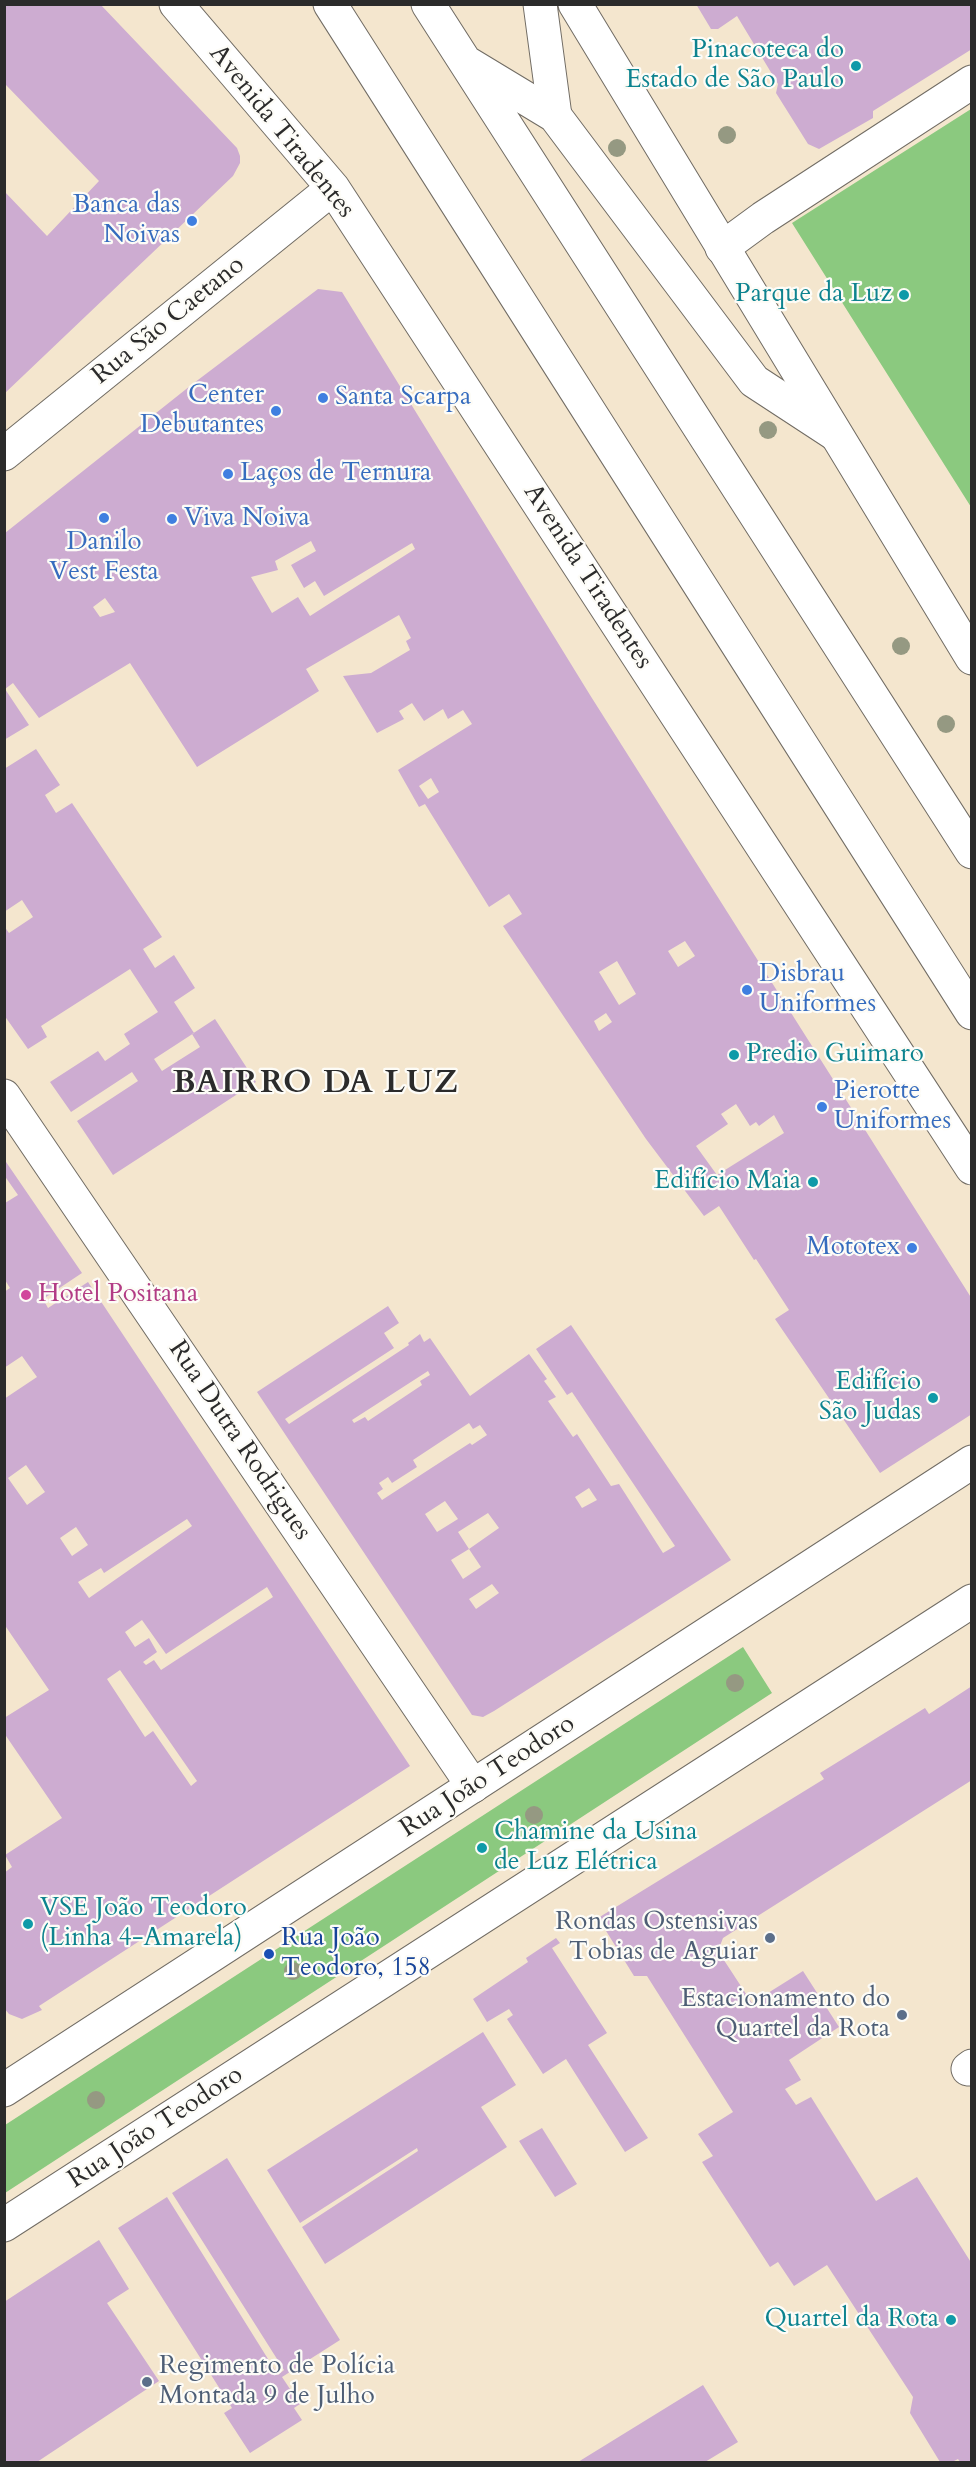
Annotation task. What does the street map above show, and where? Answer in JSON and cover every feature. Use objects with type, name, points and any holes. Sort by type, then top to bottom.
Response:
[{"type":"main road","name":"Avenida Tiradentes","points":[[176,4],[333,188],[972,1168]]},
{"type":"main road","points":[[330,4],[972,1013]]},
{"type":"main road","points":[[428,4],[972,852]]},
{"type":"main road","points":[[540,4],[555,116]]},
{"type":"main road","points":[[574,4],[972,658]]},
{"type":"main road","points":[[462,60],[555,116],[754,381],[835,434]]},
{"type":"main road","points":[[722,248],[763,218],[972,82]]},
{"type":"main road","name":"Rua São Caetano","points":[[4,454],[333,188]]},
{"type":"main road","name":"Rua Dutra Rodrigues","points":[[4,1096],[473,1786]]},
{"type":"main road","name":"Rua João Teodoro","points":[[6,2086],[972,1462]]},
{"type":"main road","name":"Rua João Teodoro","points":[[4,2225],[972,1601]]},
{"type":"green space","name":"Parque da Luz","points":[[971,109],[971,507],[792,223]]},
{"type":"green space","points":[[743,1647],[772,1693],[5,2193],[5,2125]]},
{"type":"building","points":[[5,4],[100,4],[237,148],[240,163],[233,176],[4,394],[4,191],[47,236],[99,181],[5,84]]},
{"type":"building","name":"Pinacoteca do Estado de São Paulo","points":[[696,4],[972,4],[972,49],[873,111],[873,118],[819,149],[808,144],[776,93],[778,84],[737,16],[718,29],[711,29]]},
{"type":"building","points":[[318,289],[342,292],[590,695],[972,1299],[972,1414],[880,1473],[775,1319],[789,1310],[756,1259],[754,1260],[719,1206],[704,1216],[646,1139],[503,926],[522,914],[509,894],[489,907],[425,804],[419,807],[398,770],[472,724],[463,710],[448,719],[443,709],[424,721],[412,703],[399,711],[404,719],[377,733],[343,676],[371,673],[410,650],[406,641],[411,638],[399,615],[306,669],[319,691],[197,767],[130,663],[39,718],[13,683],[5,689],[29,725],[4,740],[5,533],[190,386]],"holes":[[[311,541],[316,551],[291,565],[304,588],[315,581],[324,596],[412,543],[415,549],[310,616],[298,597],[272,613],[251,577],[278,570],[275,561]],[[105,598],[115,612],[100,617],[93,607]],[[431,778],[439,792],[428,799],[419,786]],[[685,941],[695,956],[678,967],[668,951]],[[617,961],[636,994],[619,1005],[599,972]],[[606,1013],[612,1022],[599,1031],[594,1021]],[[736,1104],[750,1126],[756,1122],[759,1126],[774,1115],[784,1133],[717,1175],[696,1146],[728,1124],[721,1114]]]},
{"type":"building","points":[[36,749],[60,785],[45,795],[56,813],[72,803],[162,937],[143,949],[155,968],[174,955],[195,988],[174,1002],[194,1033],[215,1019],[256,1082],[113,1175],[77,1121],[138,1081],[132,1072],[71,1112],[50,1082],[98,1051],[105,1061],[130,1044],[124,1034],[158,1012],[130,969],[41,1026],[47,1037],[28,1049],[4,1015],[4,926],[9,933],[33,917],[22,900],[4,912],[4,769]],"holes":[[[192,1034],[200,1047],[162,1071],[154,1059]]]},
{"type":"building","points":[[4,1159],[82,1273],[43,1299],[48,1308],[88,1282],[410,1766],[39,2006],[42,2010],[22,2019],[9,2014],[4,2008],[4,1873],[12,1867],[5,1855],[62,1818],[4,1733],[4,1718],[49,1690],[4,1624],[4,1399],[37,1377],[22,1356],[4,1368],[4,1292],[10,1288],[5,1280],[5,1203],[18,1195],[4,1175]],"holes":[[[26,1465],[45,1492],[27,1505],[8,1478]],[[187,1519],[192,1526],[89,1598],[78,1582],[101,1568],[104,1573]],[[76,1527],[88,1545],[72,1556],[60,1538]],[[267,1587],[273,1597],[161,1670],[154,1660],[146,1665],[143,1662],[157,1652],[149,1638],[135,1647],[125,1632],[142,1620],[166,1654]],[[120,1670],[197,1781],[191,1786],[153,1731],[145,1737],[107,1679]]]},
{"type":"building","points":[[388,1306],[399,1323],[384,1333],[394,1348],[285,1419],[289,1424],[409,1345],[408,1343],[420,1334],[424,1342],[430,1338],[470,1396],[529,1354],[547,1379],[544,1381],[556,1397],[548,1401],[573,1437],[577,1434],[611,1486],[619,1484],[663,1553],[675,1546],[572,1392],[567,1395],[536,1349],[571,1325],[731,1560],[494,1711],[483,1717],[472,1715],[257,1392]],"holes":[[[428,1371],[430,1375],[420,1381],[422,1385],[368,1421],[365,1417],[354,1423],[352,1420]],[[469,1423],[473,1429],[480,1425],[487,1435],[472,1445],[470,1443],[382,1500],[377,1493],[383,1489],[379,1483],[388,1477],[392,1483],[417,1467],[413,1460]],[[589,1488],[597,1500],[582,1508],[575,1497]],[[445,1501],[458,1519],[437,1532],[425,1514]],[[488,1513],[499,1528],[469,1549],[458,1532]],[[469,1549],[481,1567],[463,1579],[451,1560]],[[492,1584],[499,1593],[476,1609],[469,1599]]]},
{"type":"building","points":[[972,1686],[972,1780],[723,1938],[718,1951],[752,2003],[803,1971],[839,2027],[789,2060],[801,2080],[785,2089],[796,2105],[811,2097],[876,2201],[917,2177],[972,2264],[972,2462],[960,2462],[958,2459],[952,2462],[940,2462],[910,2413],[913,2397],[827,2265],[794,2286],[778,2262],[770,2267],[702,2162],[713,2156],[698,2134],[733,2112],[647,1976],[634,1976],[598,1918],[824,1779],[820,1773],[925,1708],[929,1714]]},
{"type":"building","points":[[556,1938],[560,1943],[552,1948],[607,2033],[588,2045],[648,2138],[625,2152],[566,2059],[543,2074],[507,2019],[513,2015],[509,2009],[487,2022],[473,1999],[528,1962],[526,1958]]},
{"type":"building","points":[[483,2032],[516,2085],[481,2107],[507,2147],[325,2264],[302,2227],[418,2151],[417,2148],[300,2223],[267,2170]]},
{"type":"building","points":[[542,2128],[577,2184],[555,2197],[519,2141]]},
{"type":"building","points":[[227,2158],[340,2340],[282,2377],[300,2404],[294,2408],[302,2420],[250,2453],[224,2413],[232,2408],[118,2228],[167,2197],[278,2375],[284,2370],[172,2193]]},
{"type":"building","points":[[99,2240],[129,2289],[107,2303],[159,2381],[37,2462],[4,2462],[4,2302]]},
{"type":"building","points":[[703,2385],[738,2442],[705,2462],[578,2462]]},
{"type":"place","name":"Pinacoteca do Estado de São Paulo","points":[[856,66]]},
{"type":"place","name":"Banca das Noivas","points":[[192,221]]},
{"type":"place","name":"Parque da Luz","points":[[904,295]]},
{"type":"place","name":"Santa Scarpa","points":[[323,398]]},
{"type":"place","name":"Center Debutantes","points":[[276,411]]},
{"type":"place","name":"Laços de Ternura","points":[[228,474]]},
{"type":"place","name":"Danilo Vest Festa","points":[[104,518]]},
{"type":"place","name":"Viva Noiva","points":[[172,519]]},
{"type":"place","name":"Disbrau Uniformes","points":[[747,990]]},
{"type":"place","name":"Predio Guimaro","points":[[734,1055]]},
{"type":"place","name":"Pierotte Uniformes","points":[[822,1107]]},
{"type":"place","name":"Edifício Maia","points":[[813,1182]]},
{"type":"place","name":"Mototex","points":[[912,1248]]},
{"type":"place","name":"Hotel Positana","points":[[26,1295]]},
{"type":"place","name":"Edifício São Judas","points":[[933,1398]]},
{"type":"place","name":"Chamine da Usina de Luz Elétrica","points":[[482,1848]]},
{"type":"place","name":"VSE João Teodoro (Linha 4-Amarela)","points":[[28,1924]]},
{"type":"place","name":"Rondas Ostensivas Tobias de Aguiar","points":[[770,1938]]},
{"type":"place","name":"Rua João Teodoro, 158","points":[[269,1954]]},
{"type":"place","name":"Estacionamento do Quartel da Rota","points":[[902,2015]]},
{"type":"place","name":"Quartel da Rota","points":[[951,2320]]},
{"type":"place","name":"Regimento de Polícia Montada 9 de Julho","points":[[147,2382]]},
{"type":"district","name":"BAIRRO DA LUZ","points":[[316,1085]]}]
